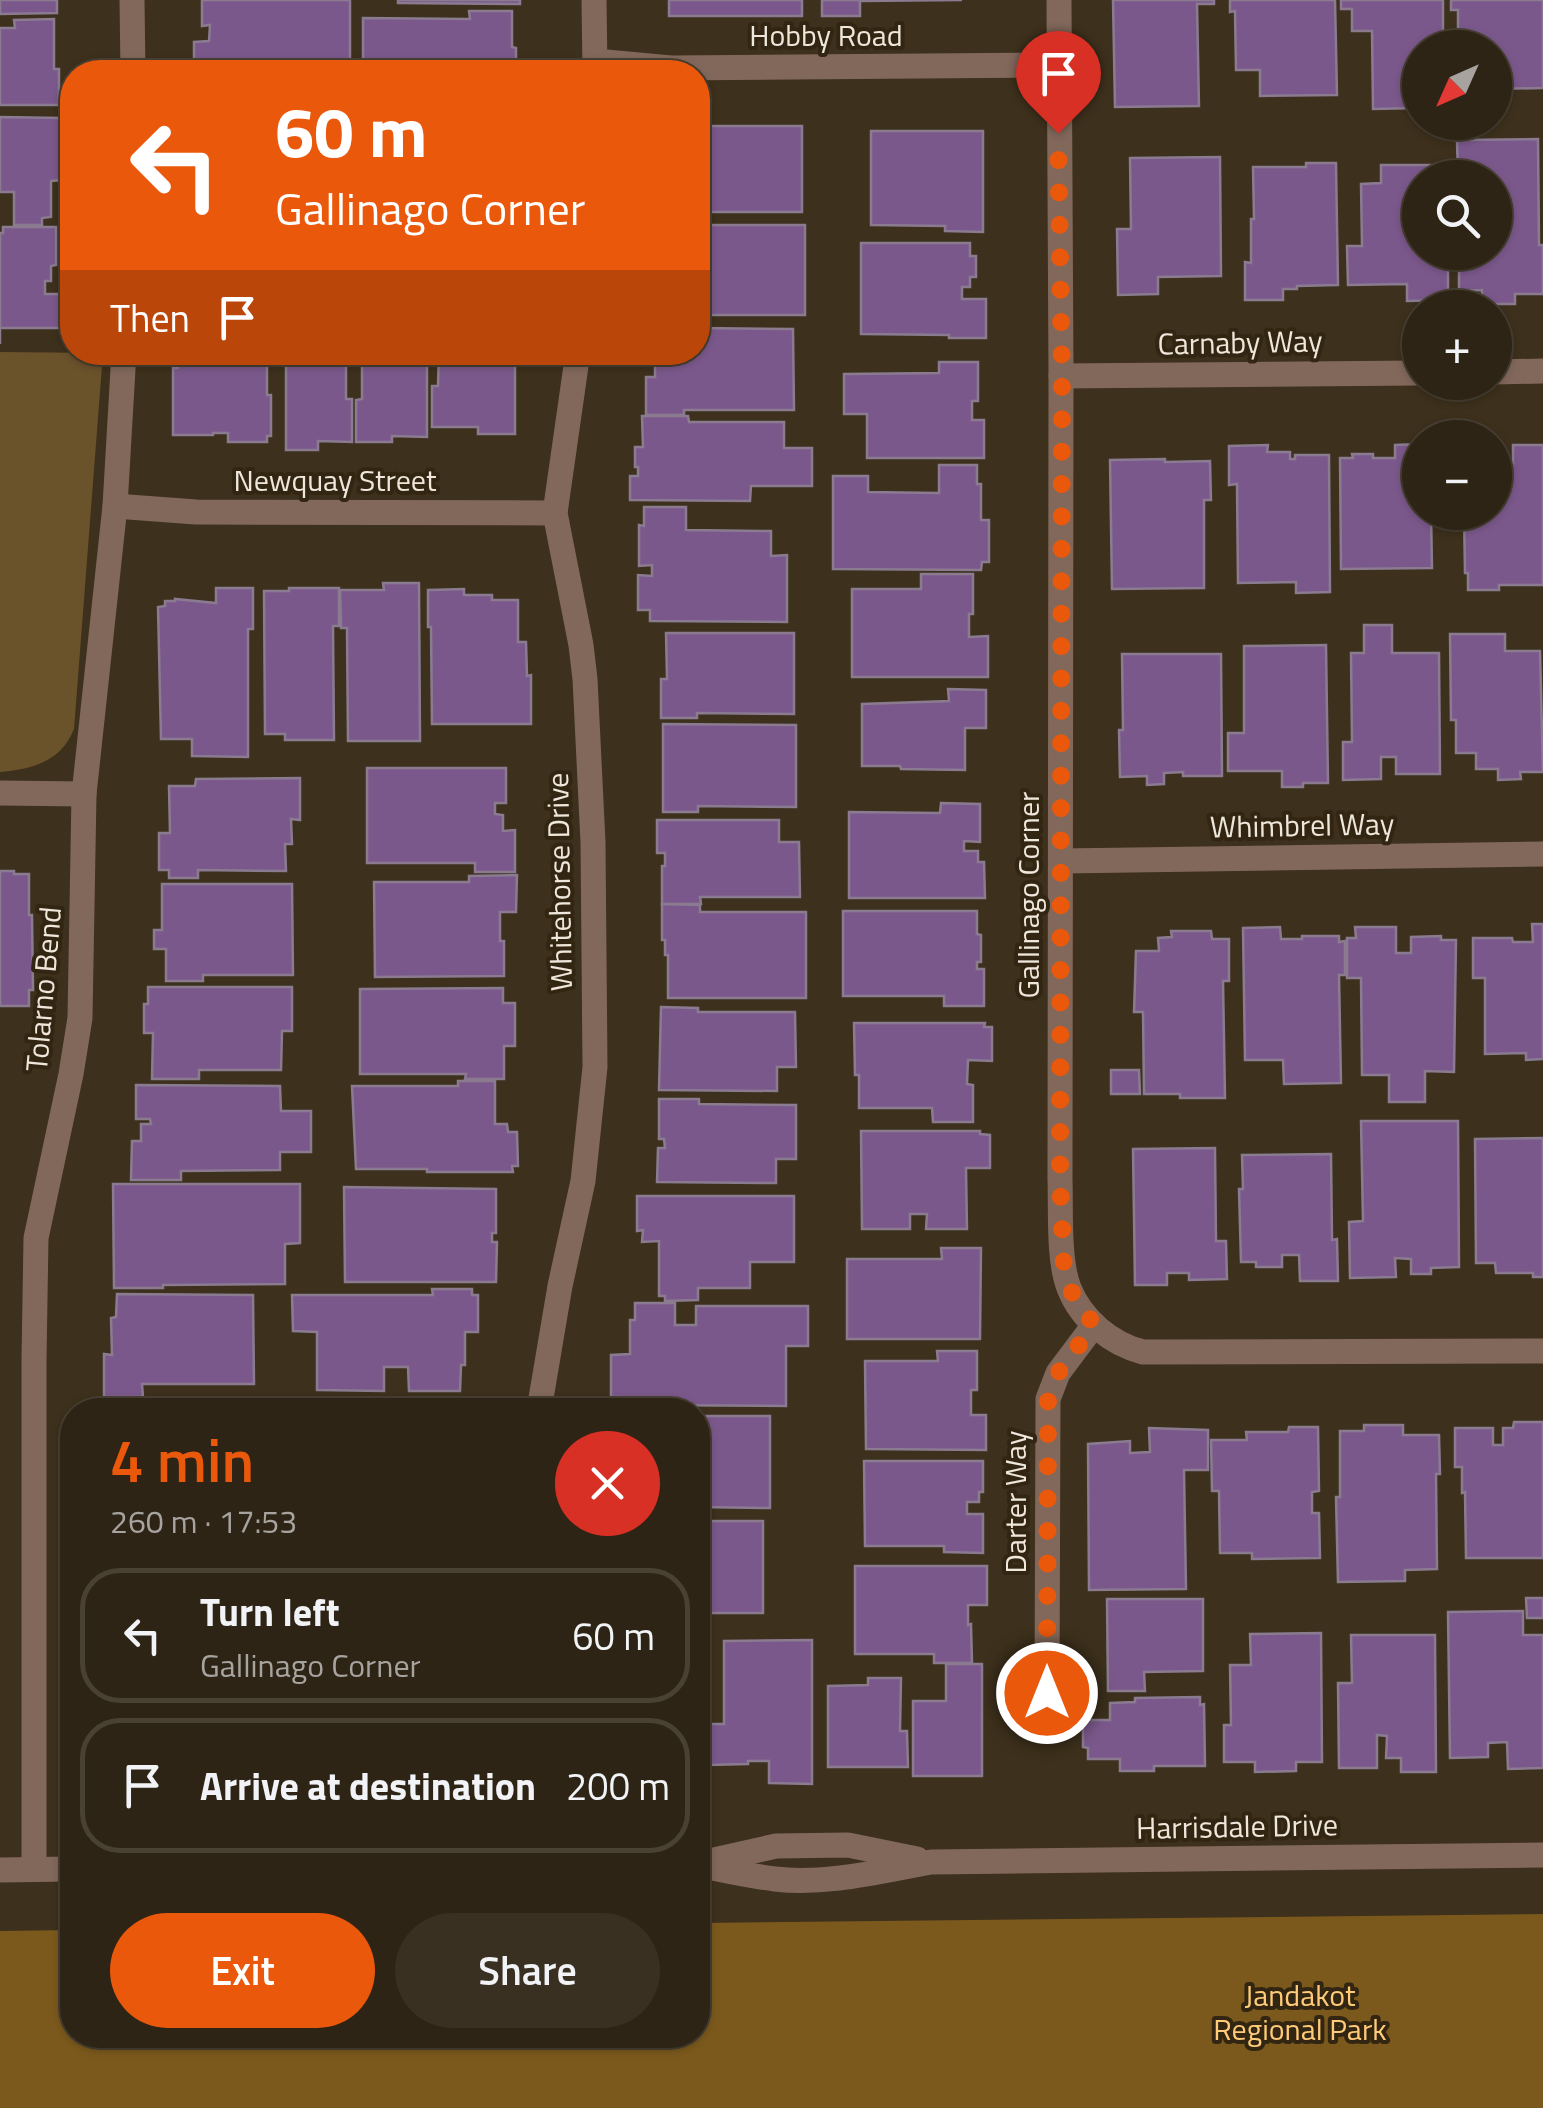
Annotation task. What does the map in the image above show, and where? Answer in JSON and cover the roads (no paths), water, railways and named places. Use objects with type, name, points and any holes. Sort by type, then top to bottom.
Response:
[{"type":"street","points":[[132,0],[134,60]]},
{"type":"street","points":[[594,0],[595,60]]},
{"type":"street","name":"Gallinago Corner","points":[[1059,0],[1060,1179],[1064,1269],[1069,1288],[1094,1325],[1121,1345],[1142,1352],[1543,1350]]},
{"type":"street","name":"Hobby Road","points":[[710,68],[1058,65]]},
{"type":"street","name":"Tolarno Bend","points":[[34,1870],[36,1238],[80,1018],[84,794],[115,506],[123,365]]},
{"type":"street","name":"Whitehorse Drive","points":[[541,1398],[582,1181],[595,1067],[593,842],[586,679],[555,513],[576,365]]},
{"type":"street","points":[[1512,372],[1543,371]]},
{"type":"street","name":"Carnaby Way","points":[[1062,376],[1402,372]]},
{"type":"street","name":"Newquay Street","points":[[115,506],[196,512],[555,513]]},
{"type":"street","points":[[0,793],[84,794]]},
{"type":"street","name":"Whimbrel Way","points":[[1062,861],[1543,854]]},
{"type":"street","name":"Darter Way","points":[[1047,1693],[1048,1399],[1058,1373],[1094,1325]]},
{"type":"street","name":"Harrisdale Drive","points":[[710,1866],[776,1879],[808,1880],[931,1862],[1543,1855]]},
{"type":"street","points":[[0,1870],[60,1869]]},
{"type":"park label","name":"Jandakot Regional Park","points":[[1300,2012]]}]
